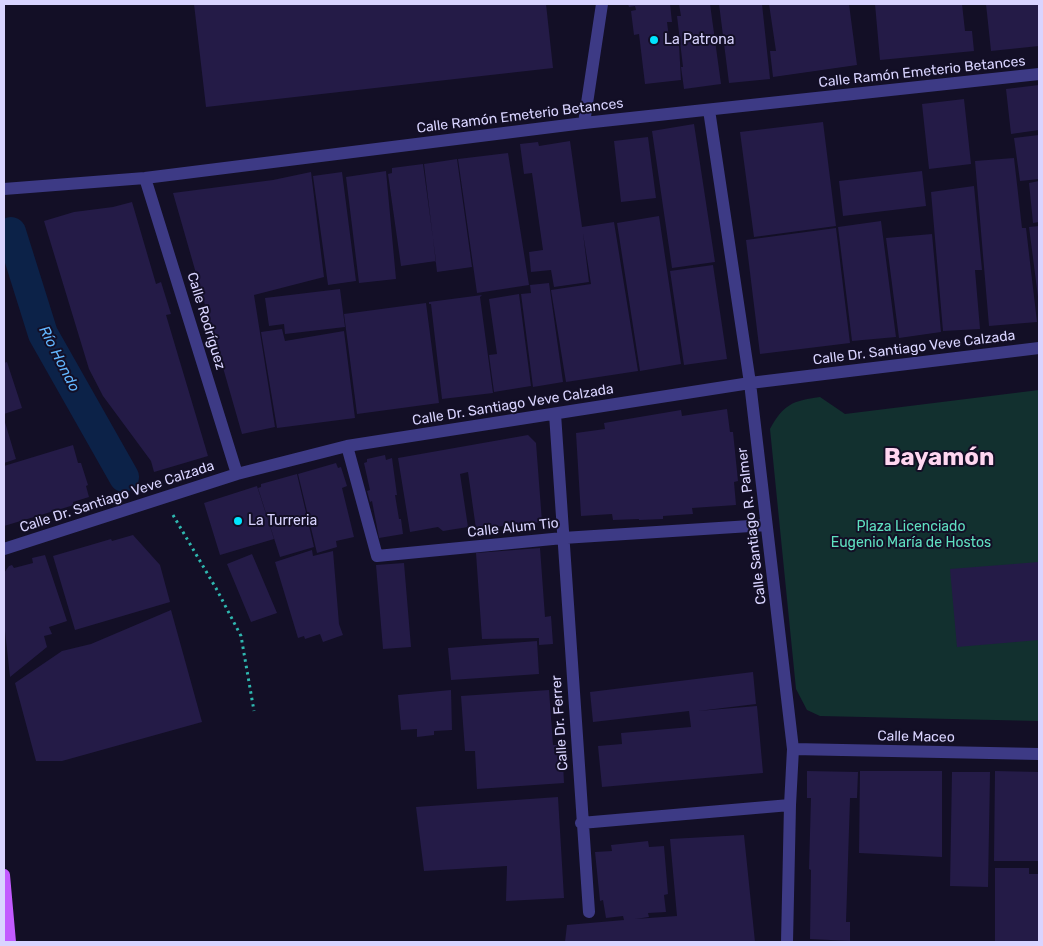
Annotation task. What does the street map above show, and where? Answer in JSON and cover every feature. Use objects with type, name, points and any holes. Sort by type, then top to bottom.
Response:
[{"type":"main road","points":[[4,875],[10,942]]},
{"type":"street","points":[[584,123],[602,4]]},
{"type":"street","name":"Calle Ramón Emeterio Betances","points":[[4,189],[146,178],[584,123],[1039,74]]},
{"type":"street","name":"Calle Santiago R. Palmer","points":[[709,110],[750,383],[793,749],[787,942]]},
{"type":"street","name":"Calle Rodríguez","points":[[146,178],[238,474]]},
{"type":"street","name":"Calle Dr. Santiago Veve Calzada","points":[[4,549],[238,474],[347,446],[750,383],[1039,348]]},
{"type":"street","name":"Calle Dr. Ferrer","points":[[555,414],[588,912]]},
{"type":"street","name":"Calle Alum Tio","points":[[347,446],[377,556],[563,538],[766,525]]},
{"type":"street","name":"Calle Maceo","points":[[793,749],[1039,754]]},
{"type":"street","points":[[581,823],[790,805]]},
{"type":"path","points":[[163,499],[242,636],[254,711]]},
{"type":"green space","name":"Plaza Licenciado Eugenio María de Hostos","points":[[1039,390],[1039,721],[820,716],[807,710],[796,689],[770,429],[780,414],[796,402],[820,397],[845,414]]},
{"type":"building","points":[[194,4],[546,4],[553,68],[206,107]]},
{"type":"building","name":"La Patrona","points":[[628,4],[670,4],[672,22],[667,22],[670,46],[679,45],[681,80],[645,84],[639,34],[634,35],[631,11],[636,10],[635,6],[629,7]]},
{"type":"building","points":[[679,4],[710,4],[721,84],[684,89],[677,16],[681,16]]},
{"type":"building","points":[[719,4],[762,4],[770,79],[729,83]]},
{"type":"building","points":[[769,4],[849,4],[857,65],[773,77],[770,51],[776,51]]},
{"type":"building","points":[[875,4],[962,4],[965,31],[972,31],[974,51],[880,60]]},
{"type":"building","points":[[986,4],[1039,4],[1039,46],[991,51]]},
{"type":"building","points":[[1039,85],[1039,130],[1011,134],[1006,89]]},
{"type":"building","points":[[964,99],[971,164],[929,169],[922,104]]},
{"type":"building","points":[[823,122],[836,226],[754,237],[740,132]]},
{"type":"building","points":[[694,124],[715,262],[672,268],[652,131]]},
{"type":"building","points":[[1039,135],[1039,179],[1020,181],[1014,138]]},
{"type":"building","points":[[648,137],[656,198],[621,202],[614,141]]},
{"type":"building","points":[[570,141],[582,227],[614,222],[638,371],[566,382],[551,290],[591,284],[583,233],[589,282],[554,287],[551,270],[531,272],[529,252],[543,250],[532,173],[524,174],[520,144],[538,142],[539,146]]},
{"type":"building","points":[[508,153],[529,285],[477,293],[458,159]]},
{"type":"building","points":[[1014,158],[1022,228],[1026,228],[1037,322],[989,326],[975,161]]},
{"type":"building","points":[[457,159],[472,267],[437,272],[424,164]]},
{"type":"building","points":[[423,164],[436,261],[401,266],[388,174],[392,173],[392,168]]},
{"type":"building","points":[[386,171],[396,279],[359,283],[346,177]]},
{"type":"building","points":[[922,171],[926,206],[843,216],[839,181]]},
{"type":"building","points":[[311,172],[324,277],[254,295],[275,427],[242,434],[173,193],[273,180]]},
{"type":"building","points":[[342,172],[356,281],[328,285],[313,176]]},
{"type":"building","points":[[1039,181],[1039,222],[1033,223],[1029,183]]},
{"type":"building","points":[[974,186],[982,270],[975,270],[980,329],[943,331],[931,192]]},
{"type":"building","points":[[132,202],[156,284],[161,282],[171,314],[166,315],[208,456],[154,472],[151,461],[103,396],[89,369],[44,221],[74,212],[113,207]]},
{"type":"building","points":[[659,216],[681,364],[640,371],[617,223]]},
{"type":"building","points":[[881,221],[896,337],[852,341],[838,227]]},
{"type":"building","points":[[1039,226],[1039,297],[1038,297],[1029,227]]},
{"type":"building","points":[[836,228],[850,343],[760,354],[746,240]]},
{"type":"building","points":[[932,234],[941,332],[899,338],[886,238]]},
{"type":"building","points":[[713,265],[727,359],[684,365],[670,271]]},
{"type":"building","points":[[549,283],[563,382],[533,387],[521,294],[531,293],[530,285]]},
{"type":"building","points":[[340,289],[345,327],[285,334],[284,324],[269,326],[265,298]]},
{"type":"building","points":[[519,294],[531,386],[494,392],[489,355],[497,354],[489,299]]},
{"type":"building","points":[[482,295],[480,297],[493,393],[442,399],[431,304],[429,302]]},
{"type":"building","points":[[426,303],[439,403],[357,414],[344,314]]},
{"type":"building","points":[[282,329],[285,341],[344,331],[355,418],[277,428],[261,332]]},
{"type":"building","points":[[7,362],[22,408],[4,414],[4,363]]},
{"type":"building","points":[[727,409],[730,432],[733,432],[738,481],[734,482],[736,505],[692,508],[693,514],[663,516],[663,519],[613,520],[612,514],[581,516],[576,433],[605,429],[604,423],[681,410],[682,416]]},
{"type":"building","points":[[4,419],[16,459],[4,463]]},
{"type":"building","points":[[528,435],[536,443],[542,522],[476,529],[468,472],[460,474],[468,527],[443,531],[438,527],[410,532],[398,458]]},
{"type":"building","points":[[73,445],[78,463],[81,463],[88,485],[86,486],[89,497],[73,502],[74,505],[4,526],[4,466]]},
{"type":"building","points":[[385,455],[386,460],[392,458],[397,495],[395,495],[403,534],[379,538],[372,501],[370,502],[367,491],[370,490],[364,463],[367,462],[367,459]]},
{"type":"building","points":[[336,463],[338,468],[341,467],[347,486],[342,488],[354,537],[336,541],[337,547],[317,553],[298,474]]},
{"type":"building","points":[[297,474],[314,547],[280,557],[258,488],[261,487],[261,484]]},
{"type":"building","name":"La Turreria","points":[[257,486],[274,539],[220,555],[204,503]]},
{"type":"building","points":[[133,535],[160,565],[170,602],[75,630],[53,556],[111,539],[112,541]]},
{"type":"building","points":[[540,548],[545,617],[551,616],[553,644],[539,645],[539,638],[482,639],[476,553]]},
{"type":"building","points":[[312,550],[313,556],[333,551],[339,624],[343,635],[323,642],[320,634],[305,639],[304,636],[298,638],[275,562]]},
{"type":"building","points":[[252,554],[277,613],[251,622],[227,564]]},
{"type":"building","points":[[45,555],[67,621],[49,627],[52,634],[44,636],[47,647],[10,677],[4,622],[4,573],[9,566],[12,565],[14,568],[33,563],[32,558]]},
{"type":"building","points":[[1039,562],[1039,640],[957,647],[950,569]]},
{"type":"building","points":[[404,563],[411,647],[383,649],[376,565]]},
{"type":"building","points":[[171,610],[202,722],[62,761],[36,761],[15,683],[62,651],[91,644]]},
{"type":"building","points":[[537,641],[539,674],[451,680],[448,648]]},
{"type":"building","points":[[753,672],[756,704],[698,711],[757,706],[763,773],[602,787],[598,746],[622,744],[621,733],[691,727],[689,711],[593,722],[590,692]]},
{"type":"building","points":[[451,690],[452,730],[434,731],[434,735],[417,737],[417,729],[401,730],[398,695]]},
{"type":"building","points":[[549,690],[553,745],[562,745],[564,783],[477,789],[475,751],[465,751],[461,696]]},
{"type":"building","points":[[807,771],[858,772],[857,798],[850,798],[846,922],[850,922],[850,941],[810,939],[811,798],[807,798]]},
{"type":"building","points":[[860,771],[942,771],[942,857],[859,853]]},
{"type":"building","points":[[995,771],[1039,772],[1039,861],[994,861]]},
{"type":"building","points":[[952,772],[990,772],[988,887],[950,886]]},
{"type":"building","points":[[558,797],[564,898],[506,901],[507,866],[424,871],[416,807]]},
{"type":"building","points":[[744,835],[755,942],[565,942],[567,925],[624,920],[623,916],[606,918],[603,900],[600,901],[595,852],[612,851],[611,845],[648,841],[649,847],[664,846],[668,894],[664,895],[666,912],[648,913],[649,917],[635,919],[677,916],[670,839]]},
{"type":"building","points":[[995,868],[1029,868],[1029,874],[1039,874],[1039,942],[995,942]]},
{"type":"waterway","name":"Río Hondo","points":[[11,232],[43,334],[124,477]]},
{"type":"place","name":"La Patrona","points":[[654,40]]},
{"type":"place","name":"La Turreria","points":[[238,521]]},
{"type":"district","name":"Bayamón","points":[[939,458]]}]
